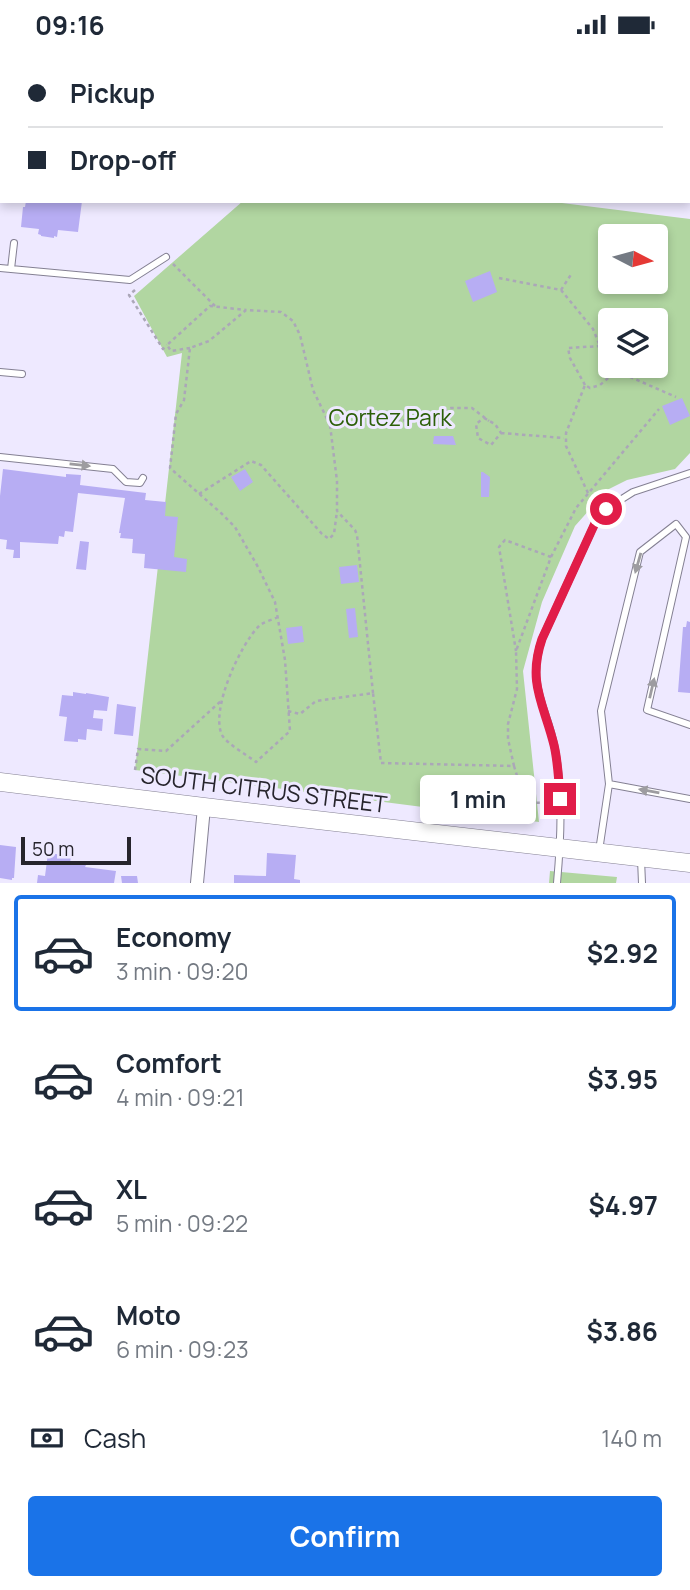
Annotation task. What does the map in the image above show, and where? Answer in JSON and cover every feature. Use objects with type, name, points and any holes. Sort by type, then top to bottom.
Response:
[{"type":"main road","name":"SOUTH CITRUS STREET","points":[[0,782],[690,863]]},
{"type":"street","points":[[197,883],[204,807]]},
{"type":"lane","points":[[11,269],[14,243]]},
{"type":"lane","points":[[0,268],[130,280],[168,259]]},
{"type":"lane","points":[[0,372],[22,374]]},
{"type":"lane","points":[[0,457],[113,469],[126,482],[140,483],[143,478]]},
{"type":"lane","points":[[557,882],[561,813],[555,748],[541,704],[535,671],[542,639],[596,521],[606,509],[633,492],[690,473]]},
{"type":"lane","points":[[599,852],[608,784],[601,711],[640,552],[676,524],[686,537],[647,710],[690,725]]},
{"type":"lane","points":[[608,784],[690,799]]},
{"type":"lane","points":[[641,857],[642,883]]},
{"type":"path","points":[[168,259],[215,306]]},
{"type":"path","points":[[561,290],[572,273]]},
{"type":"path","points":[[499,278],[561,290],[593,329],[598,341]]},
{"type":"path","points":[[139,287],[129,295],[163,349],[210,306],[281,311],[293,321],[300,335],[313,390],[330,425],[337,481],[337,512],[334,534],[329,539],[261,465],[251,461],[199,494]]},
{"type":"path","points":[[167,345],[171,351],[209,341],[246,310]]},
{"type":"path","points":[[598,346],[568,348],[570,358],[585,385],[590,388],[600,385],[608,378]]},
{"type":"path","points":[[190,348],[184,400],[176,414],[170,468],[235,527],[275,602],[278,617],[285,660],[290,731],[256,762],[223,738],[219,725],[222,700],[246,645],[260,625],[278,617]]},
{"type":"path","points":[[633,378],[676,397]]},
{"type":"path","points":[[585,385],[566,433],[566,446],[588,493]]},
{"type":"path","points":[[330,425],[417,419],[451,408],[472,408],[489,421]]},
{"type":"path","points":[[516,651],[551,557],[576,508],[659,409]]},
{"type":"path","points":[[484,418],[495,424],[501,433],[491,445],[478,438],[476,424],[484,418]]},
{"type":"path","points":[[501,433],[566,438]]},
{"type":"path","points":[[337,512],[357,535],[381,763],[514,766]]},
{"type":"path","points":[[543,817],[544,803],[525,802],[508,739],[508,724],[517,689],[516,651],[499,547],[505,540],[551,557]]},
{"type":"path","points":[[288,711],[300,714],[316,701],[373,693]]},
{"type":"path","points":[[135,770],[138,749],[166,751],[222,700]]},
{"type":"green space","name":"Cortez Park","points":[[241,203],[562,203],[690,219],[690,453],[675,469],[627,480],[607,490],[575,526],[542,602],[523,671],[539,822],[135,770],[182,353],[167,357],[134,296]]},
{"type":"green space","points":[[550,871],[617,877],[616,883],[549,883]]},
{"type":"building","points":[[26,203],[82,203],[78,232],[58,230],[57,237],[54,238],[41,236],[38,234],[39,229],[21,227]]},
{"type":"building","points":[[490,271],[497,292],[473,302],[465,281]]},
{"type":"building","points":[[682,398],[690,416],[670,425],[662,406]]},
{"type":"building","points":[[434,436],[453,436],[456,445],[433,444]]},
{"type":"building","points":[[3,469],[66,477],[66,474],[81,475],[80,485],[146,493],[145,500],[166,502],[165,516],[178,517],[174,557],[187,559],[186,572],[144,568],[145,554],[132,553],[133,539],[120,538],[125,498],[78,493],[73,532],[65,531],[64,537],[59,536],[58,544],[20,542],[20,558],[13,558],[14,550],[6,549],[7,540],[0,539]]},
{"type":"building","points":[[245,469],[253,482],[240,491],[231,477]]},
{"type":"building","points":[[481,472],[490,477],[489,497],[481,497]]},
{"type":"building","points":[[80,541],[89,542],[86,570],[76,569]]},
{"type":"building","points":[[357,565],[359,582],[341,584],[339,567]]},
{"type":"building","points":[[355,608],[358,637],[349,638],[346,609]]},
{"type":"building","points":[[687,621],[690,622],[690,693],[678,692],[683,627],[686,627]]},
{"type":"building","points":[[302,626],[304,642],[288,644],[286,628]]},
{"type":"building","points":[[73,692],[109,697],[107,711],[94,710],[93,718],[103,719],[102,731],[87,729],[86,740],[78,739],[78,742],[64,741],[67,717],[59,716],[62,695],[73,696]]},
{"type":"building","points":[[117,704],[136,707],[133,736],[114,734]]},
{"type":"building","points":[[0,845],[16,847],[12,880],[0,878]]},
{"type":"building","points":[[48,853],[71,856],[70,863],[86,865],[85,867],[116,871],[114,883],[37,883],[38,875],[45,876]]},
{"type":"building","points":[[267,853],[296,855],[294,879],[300,880],[300,883],[234,883],[234,875],[266,876]]},
{"type":"building","points":[[121,876],[137,876],[138,883],[122,883]]},
{"type":"route","points":[[560,799],[555,748],[541,704],[535,671],[537,655],[596,521],[606,509]]}]
